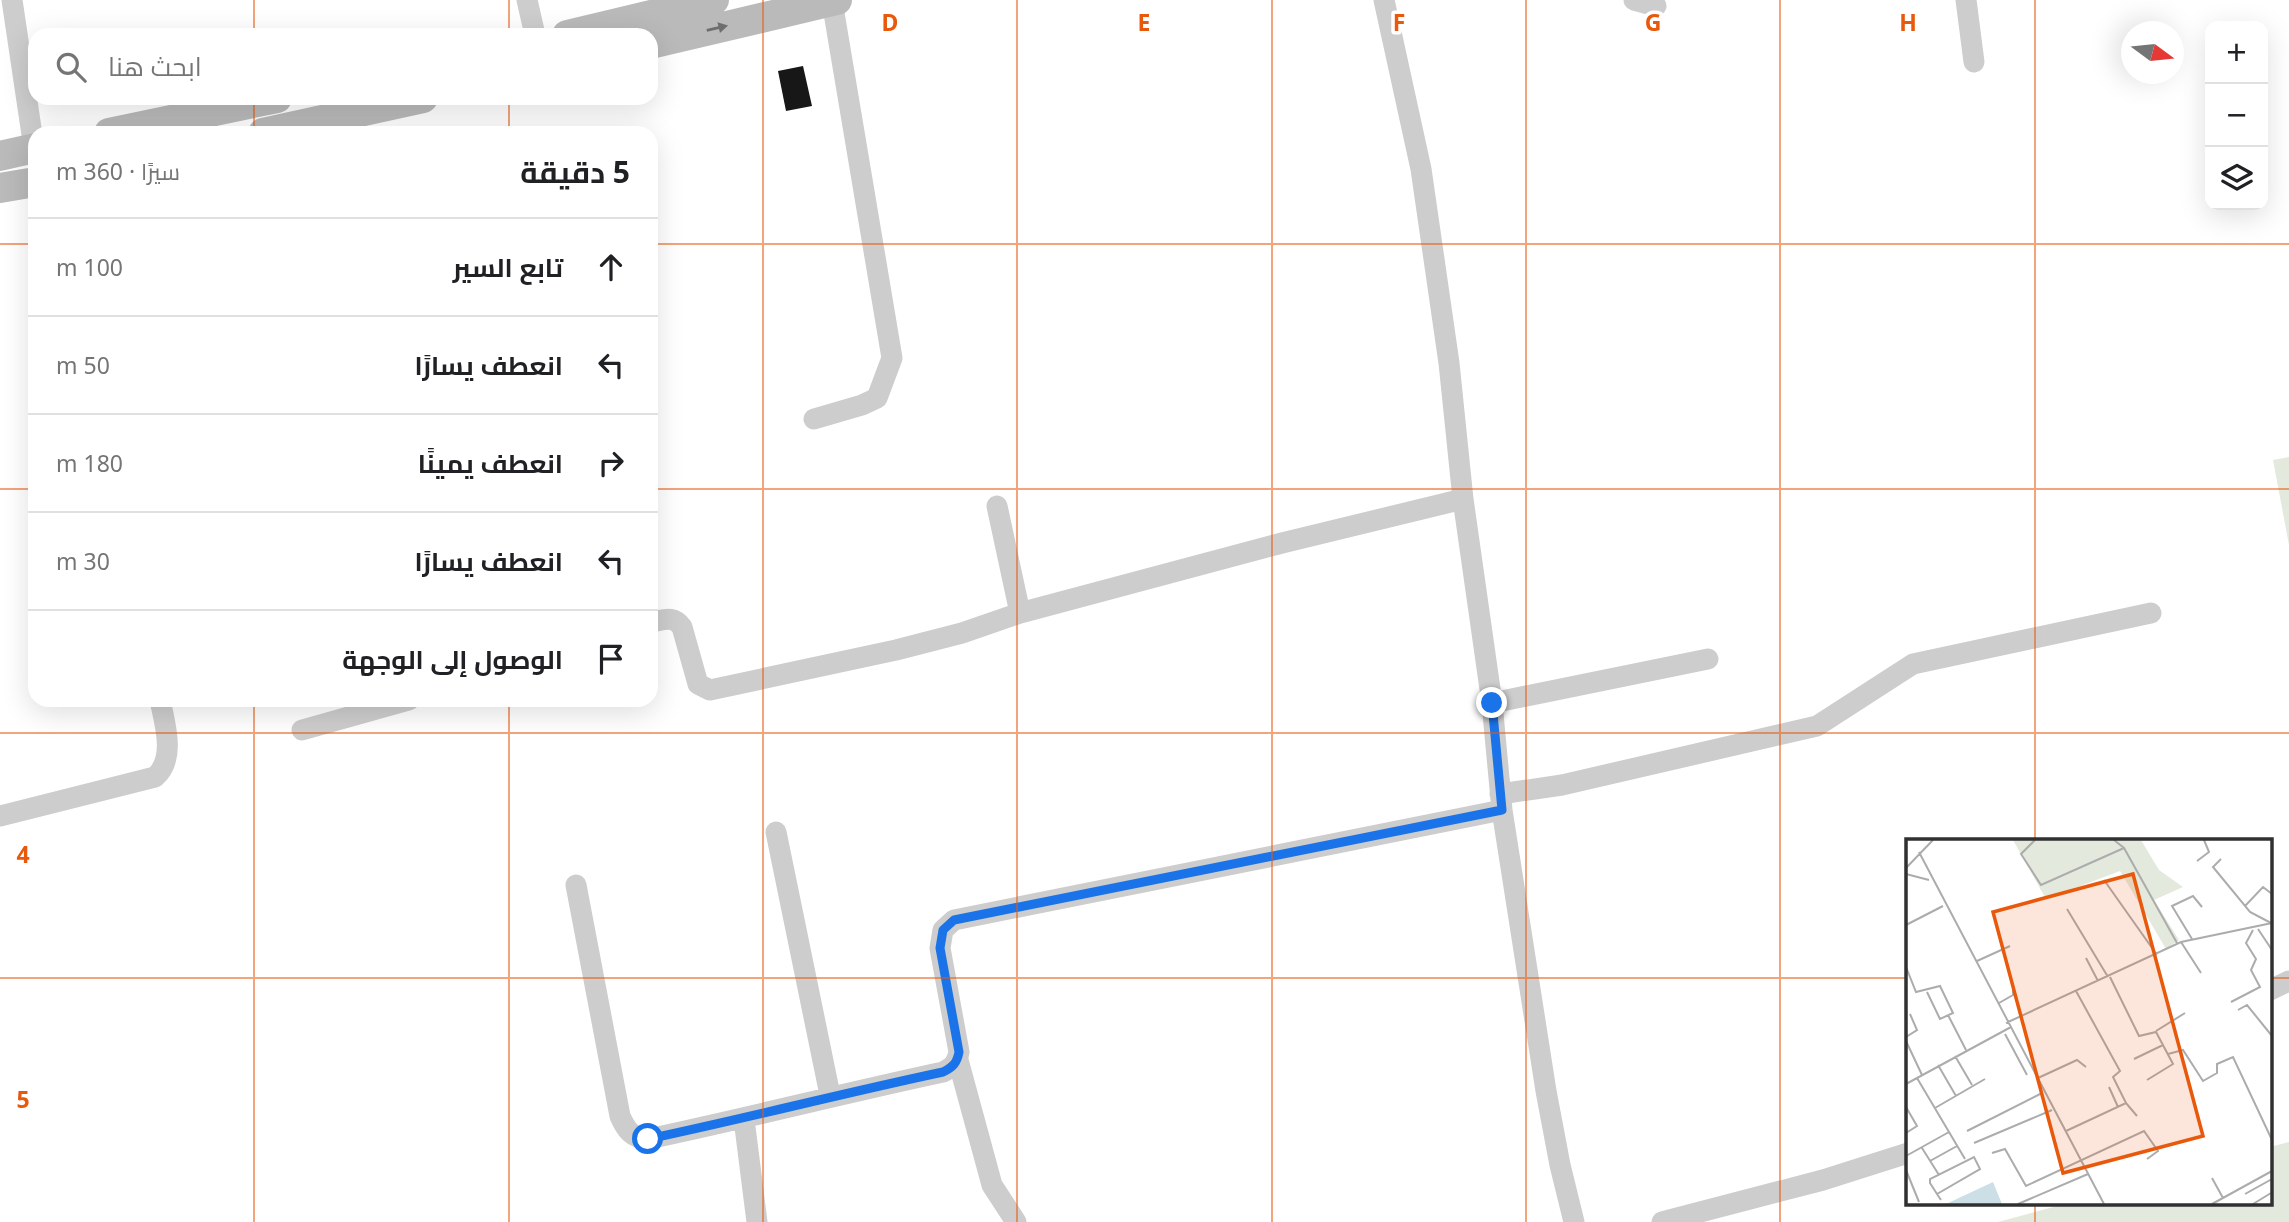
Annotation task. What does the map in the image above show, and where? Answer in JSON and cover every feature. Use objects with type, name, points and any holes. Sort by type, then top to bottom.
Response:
[{"type":"main road","points":[[596,28],[706,1]]},
{"type":"main road","points":[[658,42],[834,1]]},
{"type":"main road","points":[[143,126],[243,105]]},
{"type":"main road","points":[[338,126],[402,105]]},
{"type":"main road","points":[[0,156],[28,150]]},
{"type":"main road","points":[[0,188],[28,183]]},
{"type":"street","points":[[12,0],[28,103]]},
{"type":"street","points":[[527,0],[533,28]]},
{"type":"street","points":[[1384,0],[1423,182],[1449,362],[1463,499],[1492,703],[1501,802],[1546,1091],[1574,1222]]},
{"type":"street","points":[[1634,0],[1656,6]]},
{"type":"street","points":[[1966,0],[1974,62]]},
{"type":"street","points":[[814,419],[877,398],[892,358],[834,1]]},
{"type":"street","points":[[28,105],[32,126]]},
{"type":"street","points":[[658,621],[671,618],[682,627],[698,684],[710,690],[896,650],[962,633],[1020,613],[1282,543],[1463,499]]},
{"type":"street","points":[[997,506],[1020,613]]},
{"type":"street","points":[[1016,1222],[992,1185],[958,1060],[959,1052],[940,948],[943,930],[954,920],[1501,802],[1562,785],[1817,726],[1913,664],[2151,612]]},
{"type":"street","points":[[1492,703],[1708,659]]},
{"type":"street","points":[[0,817],[155,777],[166,764],[168,754],[161,707]]},
{"type":"street","points":[[302,730],[384,707]]},
{"type":"street","points":[[776,832],[830,1096]]},
{"type":"street","points":[[576,885],[620,1116],[625,1129],[640,1139],[744,1119],[830,1096],[943,1072],[958,1060]]},
{"type":"street","points":[[2272,989],[2289,981]]},
{"type":"street","points":[[744,1119],[757,1222]]},
{"type":"street","points":[[1662,1222],[1823,1180],[1906,1154]]},
{"type":"shaded area","points":[[2289,457],[2289,545],[2273,460]]},
{"type":"shaded area","points":[[2289,1142],[2289,1222],[1998,1222],[2064,1204],[2272,1204],[2272,1146]]},
{"type":"building","points":[[803,66],[812,106],[786,111],[778,71]]},
{"type":"route","points":[[648,1139],[943,1072],[952,1067],[958,1060],[959,1052],[940,937],[947,924],[954,920],[1502,810],[1492,703]]}]
